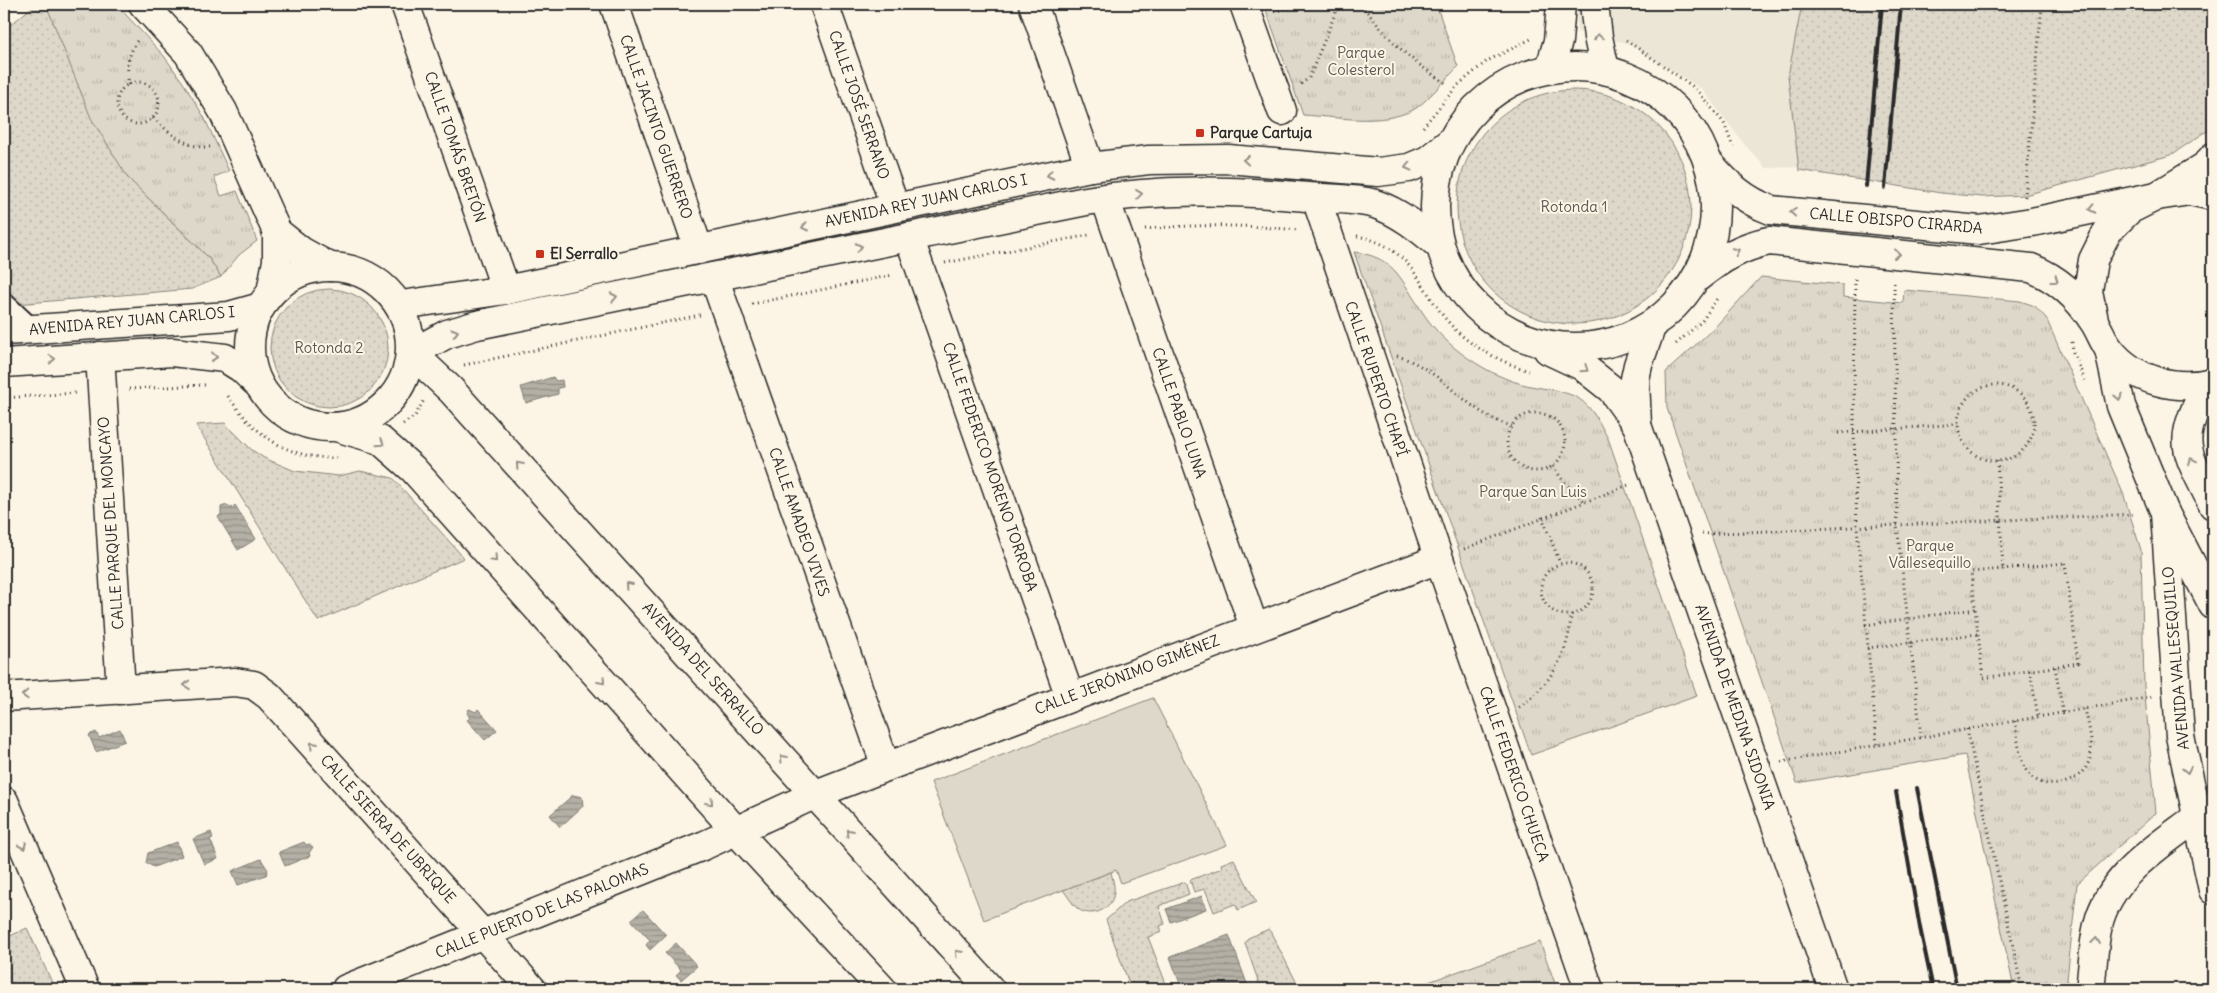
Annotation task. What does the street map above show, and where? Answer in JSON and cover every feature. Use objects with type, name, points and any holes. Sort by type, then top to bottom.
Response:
[{"type":"street","name":"CALLE TOMÁS BRETÓN","points":[[405,4],[506,290]]},
{"type":"street","name":"CALLE JACINTO GUERRERO","points":[[614,4],[699,250]]},
{"type":"street","name":"CALLE JOSÉ SERRANO","points":[[824,4],[894,207]]},
{"type":"street","points":[[1033,4],[1090,167]]},
{"type":"street","points":[[1550,68],[1558,41],[1561,4]]},
{"type":"street","points":[[1594,4],[1598,37],[1606,70]]},
{"type":"street","points":[[1246,10],[1281,107]]},
{"type":"street","points":[[150,12],[188,53],[223,111],[277,232],[277,262],[266,300],[252,324],[248,341],[250,363],[258,384],[274,405],[292,418],[308,424],[336,427],[380,440],[413,469],[737,832],[882,989]]},
{"type":"street","points":[[1578,66],[1606,70],[1640,82],[1670,103],[1693,130],[1709,163],[1715,192],[1715,222],[1709,251],[1697,278],[1677,304],[1652,325],[1622,340],[1590,347],[1558,347],[1526,339],[1487,318],[1457,285],[1439,245],[1433,210],[1437,176],[1448,143],[1467,116],[1491,94],[1519,78],[1550,68],[1578,66]]},
{"type":"street","name":"AVENIDA REY JUAN CARLOS I","points":[[401,305],[506,290],[1090,167],[1149,160],[1228,159],[1378,172],[1409,168],[1422,163],[1448,143]]},
{"type":"street","points":[[2157,196],[2204,166],[2213,157]]},
{"type":"street","name":"CALLE OBISPO CIRARDA","points":[[1709,163],[1729,186],[1752,203],[1771,210],[1979,230],[2032,222],[2190,191],[2213,196]]},
{"type":"street","name":"AVENIDA REY JUAN CARLOS I","points":[[412,353],[447,334],[477,325],[909,236],[1105,198],[1164,191],[1215,190],[1376,204],[1414,223],[1439,245]]},
{"type":"street","name":"CALLE OBISPO CIRARDA","points":[[2094,322],[2088,291],[2093,260],[2107,232],[2129,210],[2157,196]]},
{"type":"street","name":"CALLE PABLO LUNA","points":[[1105,198],[1254,627]]},
{"type":"street","name":"CALLE RUPERTO CHAPÍ","points":[[1316,198],[1370,358],[1451,554]]},
{"type":"street","points":[[277,232],[301,251],[330,267],[367,276],[385,288],[401,305],[410,329],[412,353],[404,380],[389,403],[370,417],[336,427]]},
{"type":"street","name":"CALLE FEDERICO MORENO TORROBA","points":[[909,236],[1070,697]]},
{"type":"street","name":"CALLE OBISPO CIRARDA","points":[[1697,278],[1720,259],[1746,246],[1769,242],[2013,265],[2031,268],[2050,276],[2072,292],[2094,322],[2109,349],[2121,406],[2166,513],[2213,604]]},
{"type":"street","points":[[266,300],[290,276],[307,270],[330,267]]},
{"type":"street","name":"CALLE AMADEO VIVES","points":[[714,277],[886,767]]},
{"type":"street","name":"AVENIDA REY JUAN CARLOS I","points":[[4,331],[229,316],[266,300]]},
{"type":"street","name":"AVENIDA DE MEDINA SIDONIA","points":[[1637,426],[1635,379],[1652,325]]},
{"type":"street","name":"AVENIDA DE MEDINA SIDONIA","points":[[1526,339],[1582,366],[1611,389],[1637,426],[1833,989]]},
{"type":"street","name":"CALLE OBISPO CIRARDA","points":[[2109,349],[2132,370],[2161,384],[2192,386],[2210,383]]},
{"type":"street","name":"AVENIDA REY JUAN CARLOS I","points":[[4,363],[172,352],[225,358],[242,368],[258,384]]},
{"type":"street","name":"AVENIDA DEL SERRALLO","points":[[412,353],[452,390],[990,989]]},
{"type":"street","name":"CALLE PARQUE DEL MONCAYO","points":[[100,356],[121,690]]},
{"type":"street","name":"CALLE OBISPO CIRARDA","points":[[2210,383],[2189,422],[2186,446],[2213,505]]},
{"type":"street","name":"AVENIDA VALLESEQUILLO","points":[[2166,513],[2180,736],[2213,890]]},
{"type":"street","name":"CALLE JERÓNIMO GIMÉNEZ","points":[[816,794],[1451,554]]},
{"type":"street","name":"CALLE FEDERICO CHUECA","points":[[1451,554],[1589,989]]},
{"type":"street","name":"CALLE SIERRA DE UBRIQUE","points":[[121,690],[236,682],[254,685],[269,696],[532,989]]},
{"type":"street","points":[[4,697],[121,690]]},
{"type":"street","name":"CALLE PUERTO DE LAS PALOMAS","points":[[346,989],[737,832],[816,794]]},
{"type":"street","points":[[4,801],[84,989]]},
{"type":"street","points":[[2090,989],[2098,924],[2109,898],[2133,868],[2197,817]]},
{"type":"lane","points":[[4,300],[35,329]]},
{"type":"path","points":[[1246,10],[1316,4]]},
{"type":"path","points":[[1324,4],[1337,9],[1345,9],[1355,4]]},
{"type":"path","points":[[1361,4],[1395,46],[1414,63],[1447,84]]},
{"type":"path","points":[[2026,201],[2042,4]]},
{"type":"path","points":[[1281,107],[1309,78],[1337,9]]},
{"type":"path","points":[[129,85],[128,64],[133,47],[150,12]]},
{"type":"path","points":[[1422,130],[1456,86],[1487,61],[1534,37]]},
{"type":"path","points":[[1621,38],[1628,40],[1695,88],[1724,123],[1735,152]]},
{"type":"path","points":[[146,84],[156,92],[159,106],[153,118],[141,124],[128,121],[122,117],[117,104],[118,97],[121,91],[129,85],[146,84]]},
{"type":"path","points":[[153,118],[191,146],[214,146],[236,140]]},
{"type":"path","points":[[1356,236],[1385,246],[1402,257],[1413,268],[1444,317],[1461,335],[1482,350],[1504,362],[1535,372]]},
{"type":"path","points":[[1855,279],[1854,432],[1857,527],[1877,745]]},
{"type":"path","points":[[1894,283],[1897,525],[1921,738]]},
{"type":"path","points":[[1671,348],[1702,321],[1720,294]]},
{"type":"path","points":[[2070,335],[2073,352],[2088,387]]},
{"type":"path","points":[[1370,358],[1397,356],[1410,359],[1432,372],[1487,416],[1512,426]]},
{"type":"path","points":[[2000,384],[2012,388],[2023,395],[2030,405],[2034,417],[2034,430],[2030,442],[2021,452],[2010,458],[1997,461],[1974,454],[1963,441],[1958,424],[1960,411],[1966,400],[1981,388],[2000,384]]},
{"type":"path","points":[[123,390],[209,385]]},
{"type":"path","points":[[226,392],[245,419],[262,436],[299,454],[313,457],[343,457]]},
{"type":"path","points":[[4,398],[80,393]]},
{"type":"path","points":[[402,424],[416,416],[422,401]]},
{"type":"path","points":[[1535,412],[1545,414],[1560,424],[1566,442],[1564,451],[1553,466],[1544,470],[1534,471],[1516,463],[1507,445],[1512,426],[1526,414],[1535,412]]},
{"type":"path","points":[[1838,433],[1958,424]]},
{"type":"path","points":[[1997,461],[2003,568]]},
{"type":"path","points":[[1553,466],[1564,482],[1584,502]]},
{"type":"path","points":[[1451,554],[1542,517],[1631,484]]},
{"type":"path","points":[[1699,534],[2136,514]]},
{"type":"path","points":[[1542,517],[1560,564]]},
{"type":"path","points":[[2065,563],[2078,663],[1983,678],[1971,572],[2003,568],[2065,563]]},
{"type":"path","points":[[1560,564],[1576,564],[1589,576],[1592,584],[1590,600],[1579,612],[1571,614],[1554,611],[1542,598],[1542,581],[1552,567],[1560,564]]},
{"type":"path","points":[[1865,625],[1975,609]]},
{"type":"path","points":[[1518,708],[1540,690],[1553,673],[1568,639],[1571,614]]},
{"type":"path","points":[[1867,648],[1978,634]]},
{"type":"path","points":[[2055,666],[2063,712]]},
{"type":"path","points":[[2030,670],[2038,717]]},
{"type":"path","points":[[1773,763],[2176,693]]},
{"type":"path","points":[[2015,721],[2026,771],[2048,783],[2062,784],[2074,780],[2084,771],[2090,759],[2091,746],[2085,709]]},
{"type":"path","points":[[1967,729],[2022,989]]},
{"type":"shaded area","points":[[1577,4],[1802,4],[1788,76],[1804,167],[1766,168],[1744,144],[1702,89],[1627,43],[1577,32]]},
{"type":"shaded area","points":[[553,377],[556,381],[562,380],[563,387],[558,388],[558,394],[526,403],[521,387]]},
{"type":"shaded area","points":[[227,505],[232,508],[235,505],[256,539],[238,550],[218,517],[221,514],[221,507]]},
{"type":"shaded area","points":[[469,709],[476,712],[478,709],[497,730],[485,740],[467,720],[470,718],[467,713]]},
{"type":"shaded area","points":[[120,729],[125,741],[96,752],[89,735],[96,732],[99,738]]},
{"type":"shaded area","points":[[573,795],[582,797],[583,806],[560,827],[550,815]]},
{"type":"shaded area","points":[[211,832],[213,838],[210,839],[218,859],[204,864],[193,839]]},
{"type":"shaded area","points":[[177,842],[182,856],[154,867],[146,863],[148,853]]},
{"type":"shaded area","points":[[304,842],[306,845],[309,844],[313,847],[309,853],[310,856],[285,866],[279,852]]},
{"type":"shaded area","points":[[261,859],[268,870],[266,875],[238,885],[232,871]]},
{"type":"shaded area","points":[[1202,896],[1206,909],[1171,922],[1166,909]]},
{"type":"shaded area","points":[[643,910],[666,935],[650,950],[646,945],[650,940],[631,920]]},
{"type":"shaded area","points":[[1229,935],[1249,989],[1182,989],[1170,957]]},
{"type":"shaded area","points":[[676,943],[697,966],[681,980],[676,975],[681,970],[665,953]]},
{"type":"green space","points":[[36,4],[50,4],[128,178],[209,258],[221,277],[192,289],[4,305],[4,30]]},
{"type":"green space","points":[[46,4],[116,4],[164,56],[184,84],[204,117],[229,171],[214,177],[221,196],[237,191],[257,241],[239,255],[221,277],[209,258],[128,178],[91,118]]},
{"type":"green space","name":"Parque Colesterol","points":[[1264,4],[1436,4],[1458,67],[1418,107],[1400,115],[1387,118],[1359,119],[1303,115]]},
{"type":"green space","points":[[1802,4],[2213,4],[2213,127],[2171,155],[2025,195],[1982,197],[1941,193],[1799,170],[1788,76]]},
{"type":"green space","name":"Rotonda 1","points":[[1563,90],[1585,90],[1619,99],[1639,109],[1657,124],[1672,142],[1682,162],[1689,184],[1691,207],[1689,230],[1682,252],[1672,272],[1657,290],[1639,305],[1608,319],[1585,324],[1563,324],[1540,319],[1509,305],[1483,281],[1476,272],[1462,241],[1457,218],[1457,196],[1462,173],[1476,142],[1500,116],[1509,109],[1540,95]]},
{"type":"green space","name":"Parque San Luis","points":[[1354,252],[1378,258],[1394,270],[1437,331],[1468,358],[1490,372],[1514,382],[1558,391],[1578,398],[1592,412],[1609,441],[1697,696],[1531,755]]},
{"type":"green space","name":"Parque Vallesequillo","points":[[1761,277],[1843,285],[1843,297],[1903,303],[1904,290],[2020,301],[2035,306],[2046,318],[2123,493],[2141,550],[2144,686],[2156,813],[2077,884],[2066,989],[2014,989],[1965,755],[1797,783],[1667,408],[1666,372],[1715,327]]},
{"type":"green space","name":"Rotonda 2","points":[[329,289],[340,290],[362,299],[378,315],[387,337],[387,359],[378,381],[362,397],[340,406],[329,407],[318,406],[296,397],[280,381],[271,359],[270,348],[271,337],[280,315],[296,299],[318,290]]},
{"type":"green space","points":[[225,423],[252,450],[264,458],[295,471],[339,476],[360,471],[393,478],[464,558],[318,621],[196,425]]},
{"type":"green space","points":[[1153,698],[1227,845],[1121,883],[1116,870],[984,920],[931,782]]},
{"type":"green space","points":[[1234,859],[1256,902],[1238,910],[1235,904],[1214,912],[1205,889],[1194,892],[1190,880],[1222,868],[1221,864]]},
{"type":"green space","points":[[1111,872],[1114,887],[1113,898],[1101,911],[1089,913],[1078,909],[1063,890]]},
{"type":"green space","points":[[1185,882],[1189,894],[1159,906],[1165,924],[1160,926],[1162,932],[1148,937],[1168,989],[1131,989],[1106,920],[1126,902]]},
{"type":"green space","points":[[27,928],[55,989],[4,989],[4,939]]},
{"type":"green space","points":[[1269,929],[1300,989],[1261,989],[1245,943],[1248,938]]},
{"type":"green space","points":[[1540,942],[1557,989],[1409,989]]},
{"type":"railway","points":[[1866,186],[1882,4]]},
{"type":"railway","points":[[1885,188],[1901,4]]},
{"type":"railway","points":[[1917,788],[1957,989]]},
{"type":"railway","points":[[1896,792],[1920,928],[1933,989]]},
{"type":"place","name":"Parque Cartuja","points":[[1200,133]]},
{"type":"place","name":"El Serrallo","points":[[540,254]]}]
